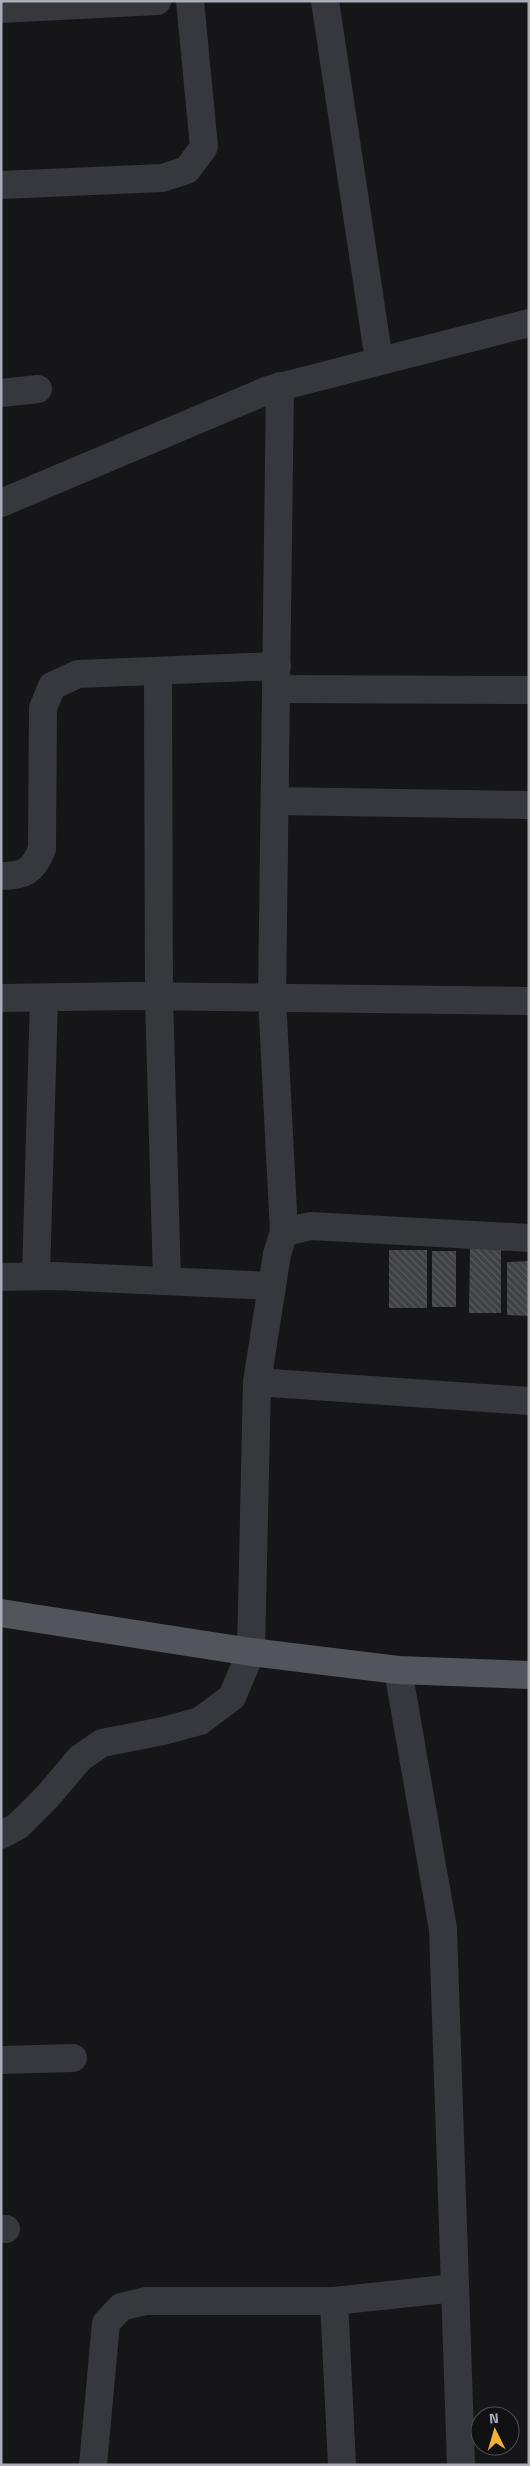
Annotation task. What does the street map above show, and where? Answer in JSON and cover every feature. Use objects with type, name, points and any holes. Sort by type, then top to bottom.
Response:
[{"type":"main road","points":[[1,1613],[251,1652],[398,1670],[529,1675]]},
{"type":"street","points":[[1,9],[156,1]]},
{"type":"street","points":[[1,185],[162,178],[187,170],[204,147],[190,1]]},
{"type":"street","points":[[325,1],[379,361]]},
{"type":"street","points":[[1,503],[280,386],[529,323]]},
{"type":"street","points":[[1,1834],[18,1826],[48,1796],[80,1758],[102,1743],[163,1731],[200,1721],[232,1697],[251,1652],[257,1382],[277,1254],[284,1232],[272,998],[280,386]]},
{"type":"street","points":[[1,393],[38,389]]},
{"type":"street","points":[[158,671],[159,996],[167,1281]]},
{"type":"street","points":[[1,876],[17,876],[34,866],[42,849],[43,708],[52,686],[78,674],[158,671],[529,690]]},
{"type":"street","points":[[275,801],[529,805]]},
{"type":"street","points":[[1,998],[159,996],[529,1001]]},
{"type":"street","points":[[36,1276],[44,998]]},
{"type":"street","points":[[284,1232],[311,1226],[529,1238]]},
{"type":"street","points":[[1,1277],[36,1276],[272,1286]]},
{"type":"street","points":[[257,1382],[529,1400]]},
{"type":"street","points":[[398,1670],[443,1929],[461,2465]]},
{"type":"street","points":[[1,2060],[73,2058]]},
{"type":"street","points":[[93,2465],[106,2324],[121,2307],[146,2301],[334,2301],[455,2288]]},
{"type":"street","points":[[334,2301],[342,2465]]},
{"type":"building","points":[[501,1247],[501,1313],[469,1313],[470,1248]]},
{"type":"building","points":[[389,1250],[427,1250],[427,1308],[389,1308]]},
{"type":"building","points":[[432,1251],[456,1251],[456,1307],[432,1307]]},
{"type":"building","points":[[529,1261],[529,1316],[507,1315],[507,1262]]}]
